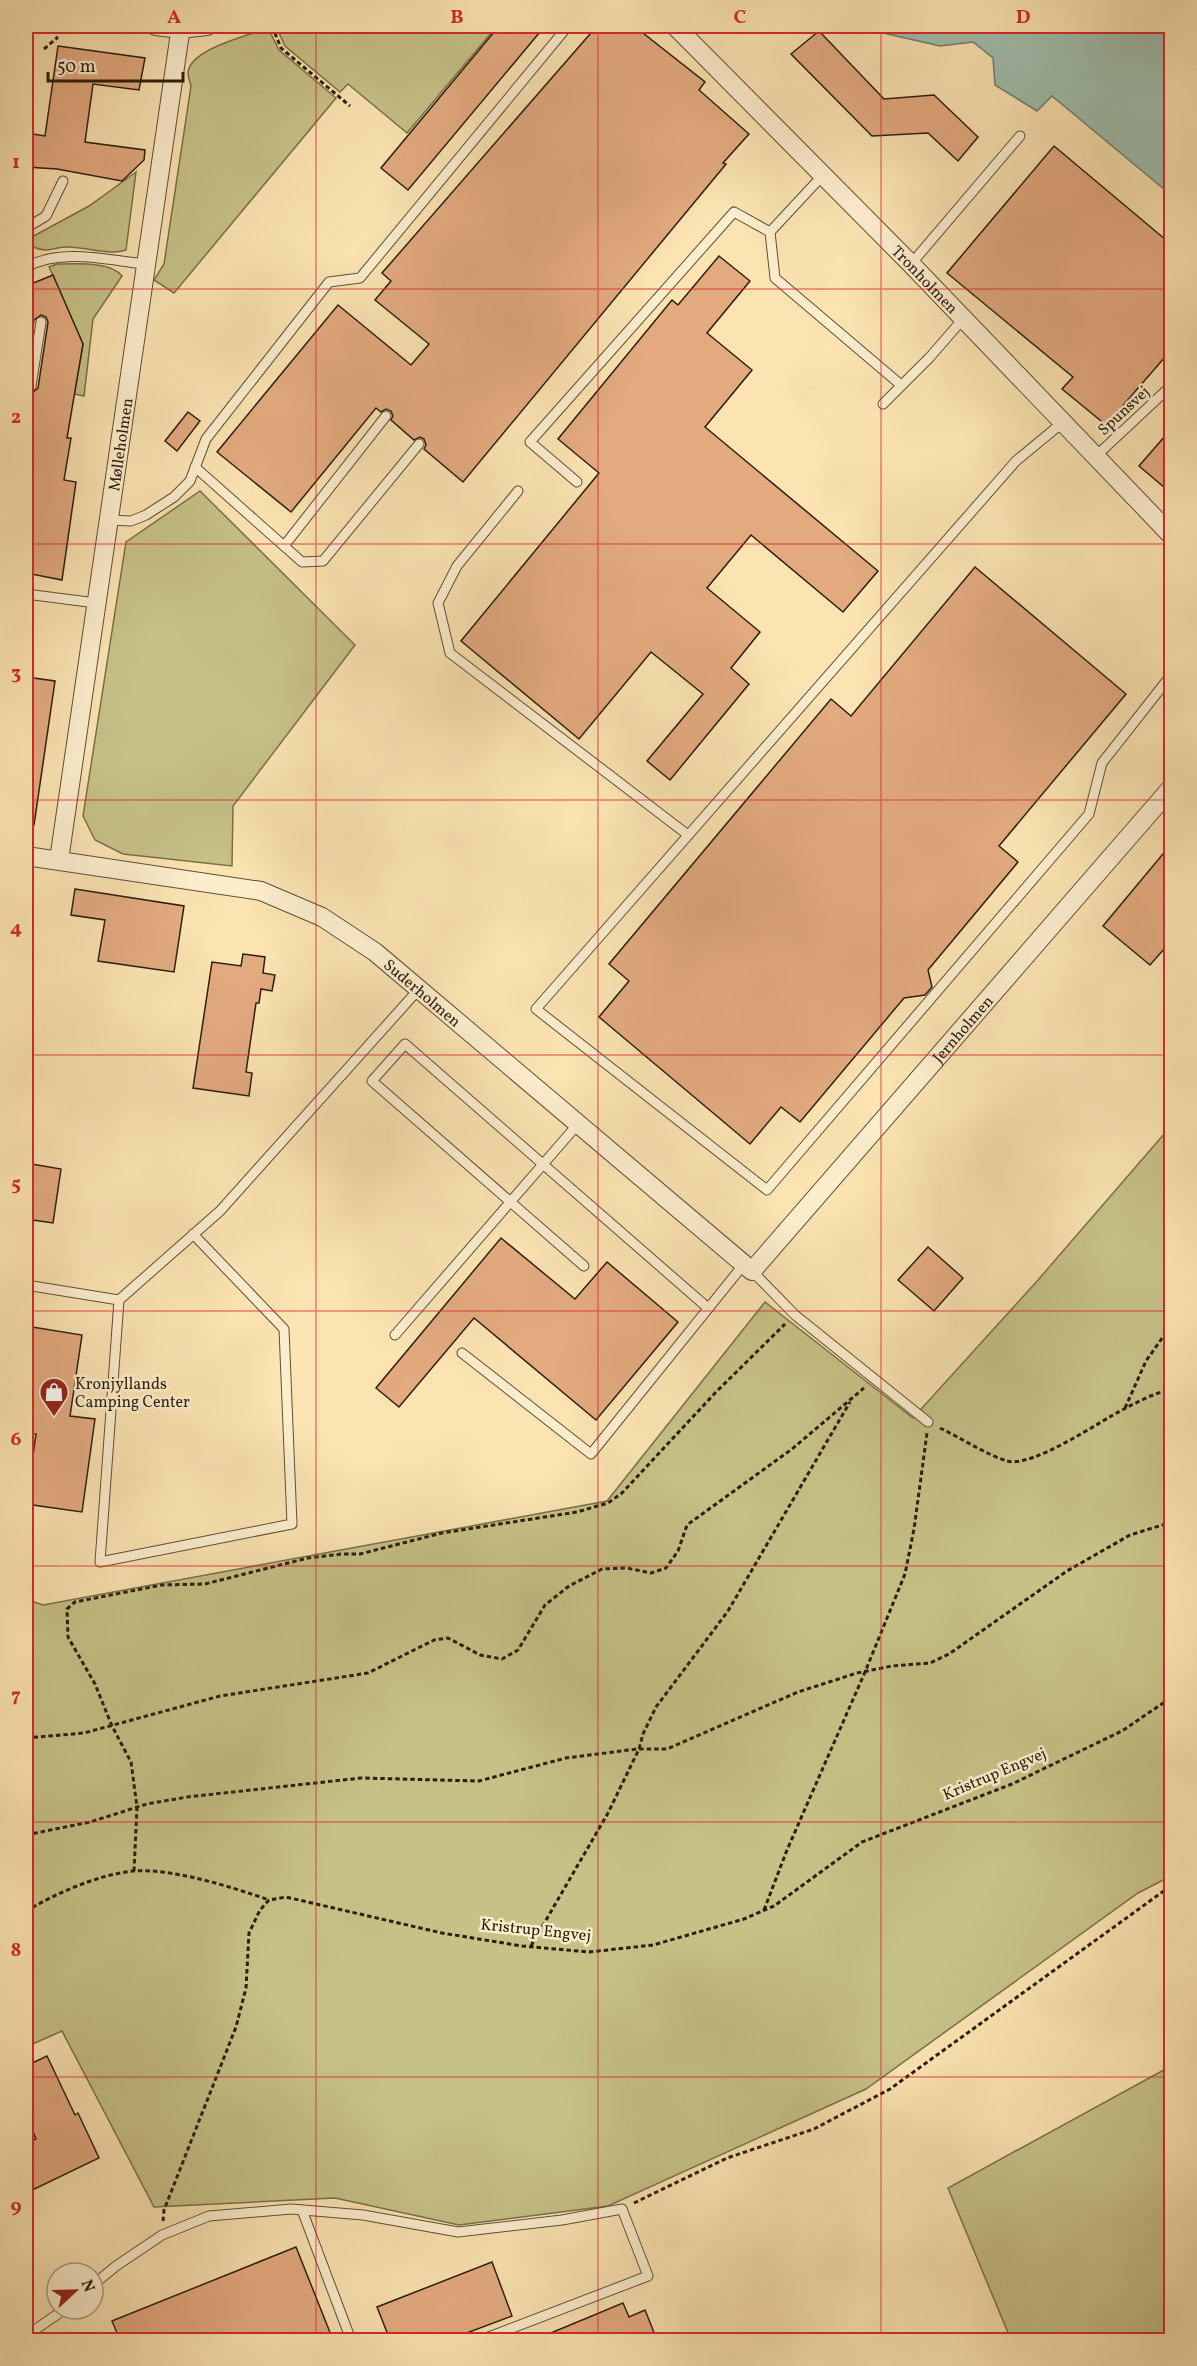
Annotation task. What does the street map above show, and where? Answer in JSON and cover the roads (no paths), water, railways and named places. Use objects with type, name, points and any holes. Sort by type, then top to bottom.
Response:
[{"type":"street","points":[[156,26],[207,26]]},
{"type":"street","name":"Tronholmen","points":[[675,26],[910,264],[1172,536]]},
{"type":"street","name":"Mølleholmen","points":[[59,860],[181,27]]},
{"type":"street","name":"Jernholmen","points":[[748,1267],[1172,787]]},
{"type":"street","name":"Suderholmen","points":[[26,856],[261,891],[322,917],[375,952],[748,1267]]},
{"type":"lane","points":[[107,520],[132,521],[146,515],[174,497],[190,481],[206,439],[329,282],[360,278],[568,26]]},
{"type":"lane","points":[[910,264],[1020,136]]},
{"type":"lane","points":[[822,175],[770,232],[775,278],[902,385]]},
{"type":"lane","points":[[26,228],[46,216],[63,181]]},
{"type":"lane","points":[[577,482],[530,442],[734,212],[770,232]]},
{"type":"lane","points":[[26,267],[37,261],[59,256],[146,264]]},
{"type":"lane","points":[[883,404],[963,320]]},
{"type":"lane","points":[[26,385],[31,386],[41,322]]},
{"type":"lane","name":"Spunsvej","points":[[1095,457],[1172,385]]},
{"type":"lane","points":[[284,546],[386,416]]},
{"type":"lane","points":[[1062,423],[1016,460],[536,1009],[767,1190],[1089,814],[1102,763],[1172,674]]},
{"type":"lane","points":[[195,467],[302,562],[323,561],[419,444]]},
{"type":"lane","points":[[518,491],[457,567],[438,603],[450,653],[688,835]]},
{"type":"lane","points":[[26,594],[96,603]]},
{"type":"lane","points":[[193,1234],[284,1329],[292,1524],[100,1562],[119,1300],[193,1234],[220,1211],[418,989]]},
{"type":"lane","points":[[584,1266],[372,1082],[405,1044],[708,1308]]},
{"type":"lane","points":[[395,1335],[578,1124]]},
{"type":"lane","points":[[462,1353],[591,1454],[708,1308],[748,1267],[795,1315],[928,1422]]},
{"type":"lane","points":[[26,1285],[119,1300]]},
{"type":"lane","points":[[105,2275],[162,2235],[209,2216],[291,2209],[363,2215],[458,2232],[562,2220],[622,2209],[648,2276],[481,2340]]},
{"type":"lane","points":[[302,2210],[351,2340]]},
{"type":"lane","points":[[26,2336],[47,2321]]},
{"type":"place","name":"Kronjyllands Camping Center","points":[[54,1418]]}]
